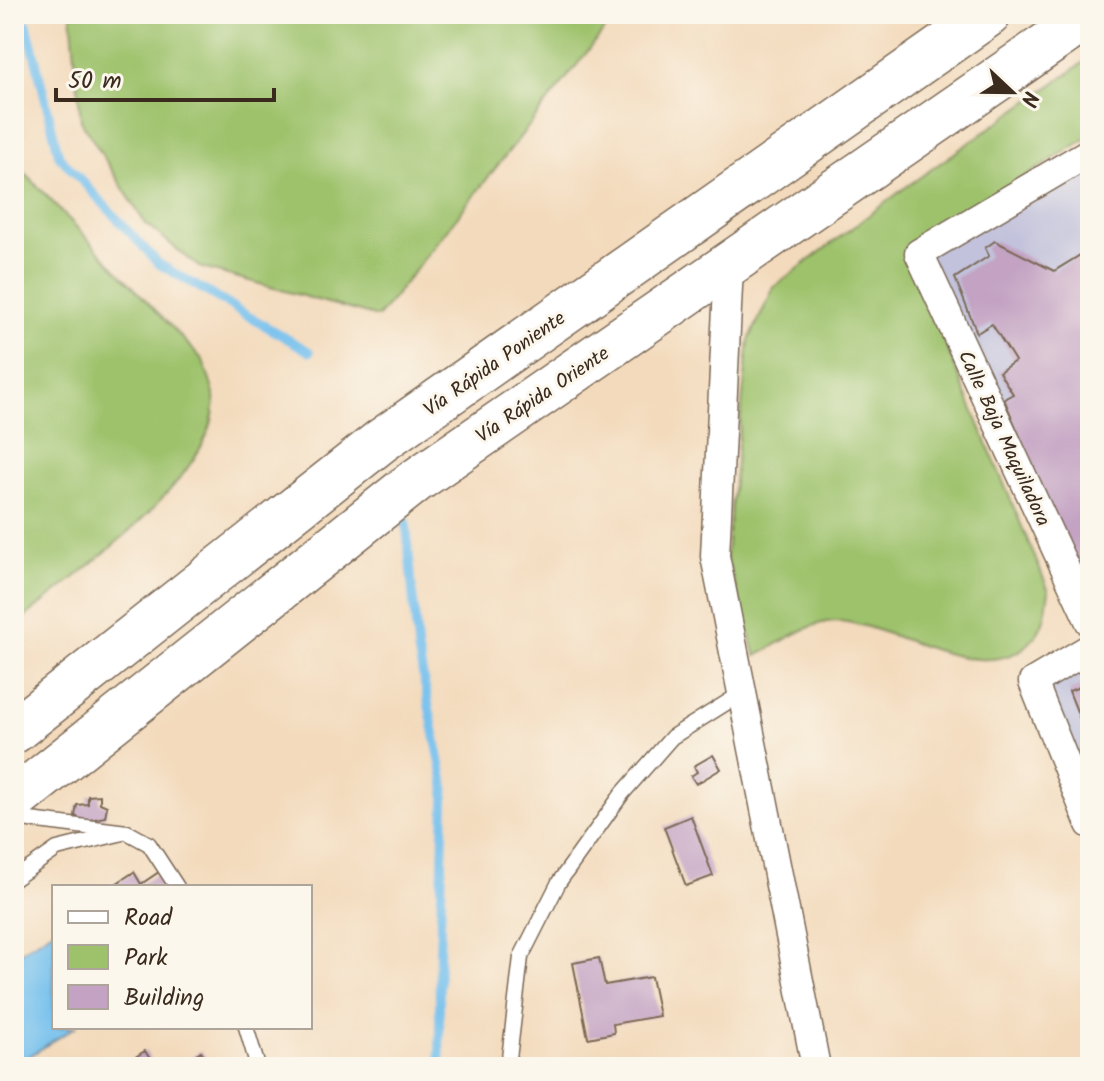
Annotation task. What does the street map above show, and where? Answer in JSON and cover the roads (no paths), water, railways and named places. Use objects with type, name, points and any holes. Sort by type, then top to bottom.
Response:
[{"type":"highway","name":"Vía Rápida Poniente","points":[[14,731],[381,441],[989,14]]},
{"type":"highway","name":"Vía Rápida Oriente","points":[[14,800],[414,482],[1090,15]]},
{"type":"street","name":"Calle Baja Maquiladora","points":[[1090,152],[919,253],[1090,622]]},
{"type":"street","points":[[729,266],[715,556],[816,1067]]},
{"type":"street","points":[[1090,648],[1033,682],[1090,824]]},
{"type":"lane","points":[[508,1067],[521,957],[559,882],[622,794],[672,737],[742,693]]},
{"type":"lane","points":[[14,818],[127,832],[149,844],[176,885]]},
{"type":"lane","points":[[14,879],[57,849],[127,832]]},
{"type":"lane","points":[[247,1029],[258,1067]]},
{"type":"water","points":[[52,931],[52,1029],[72,1029],[14,1066],[14,956]]},
{"type":"waterway","points":[[27,24],[59,156],[159,264],[310,352]]},
{"type":"waterway","points":[[406,521],[418,651],[445,787],[439,969],[440,1067]]}]
